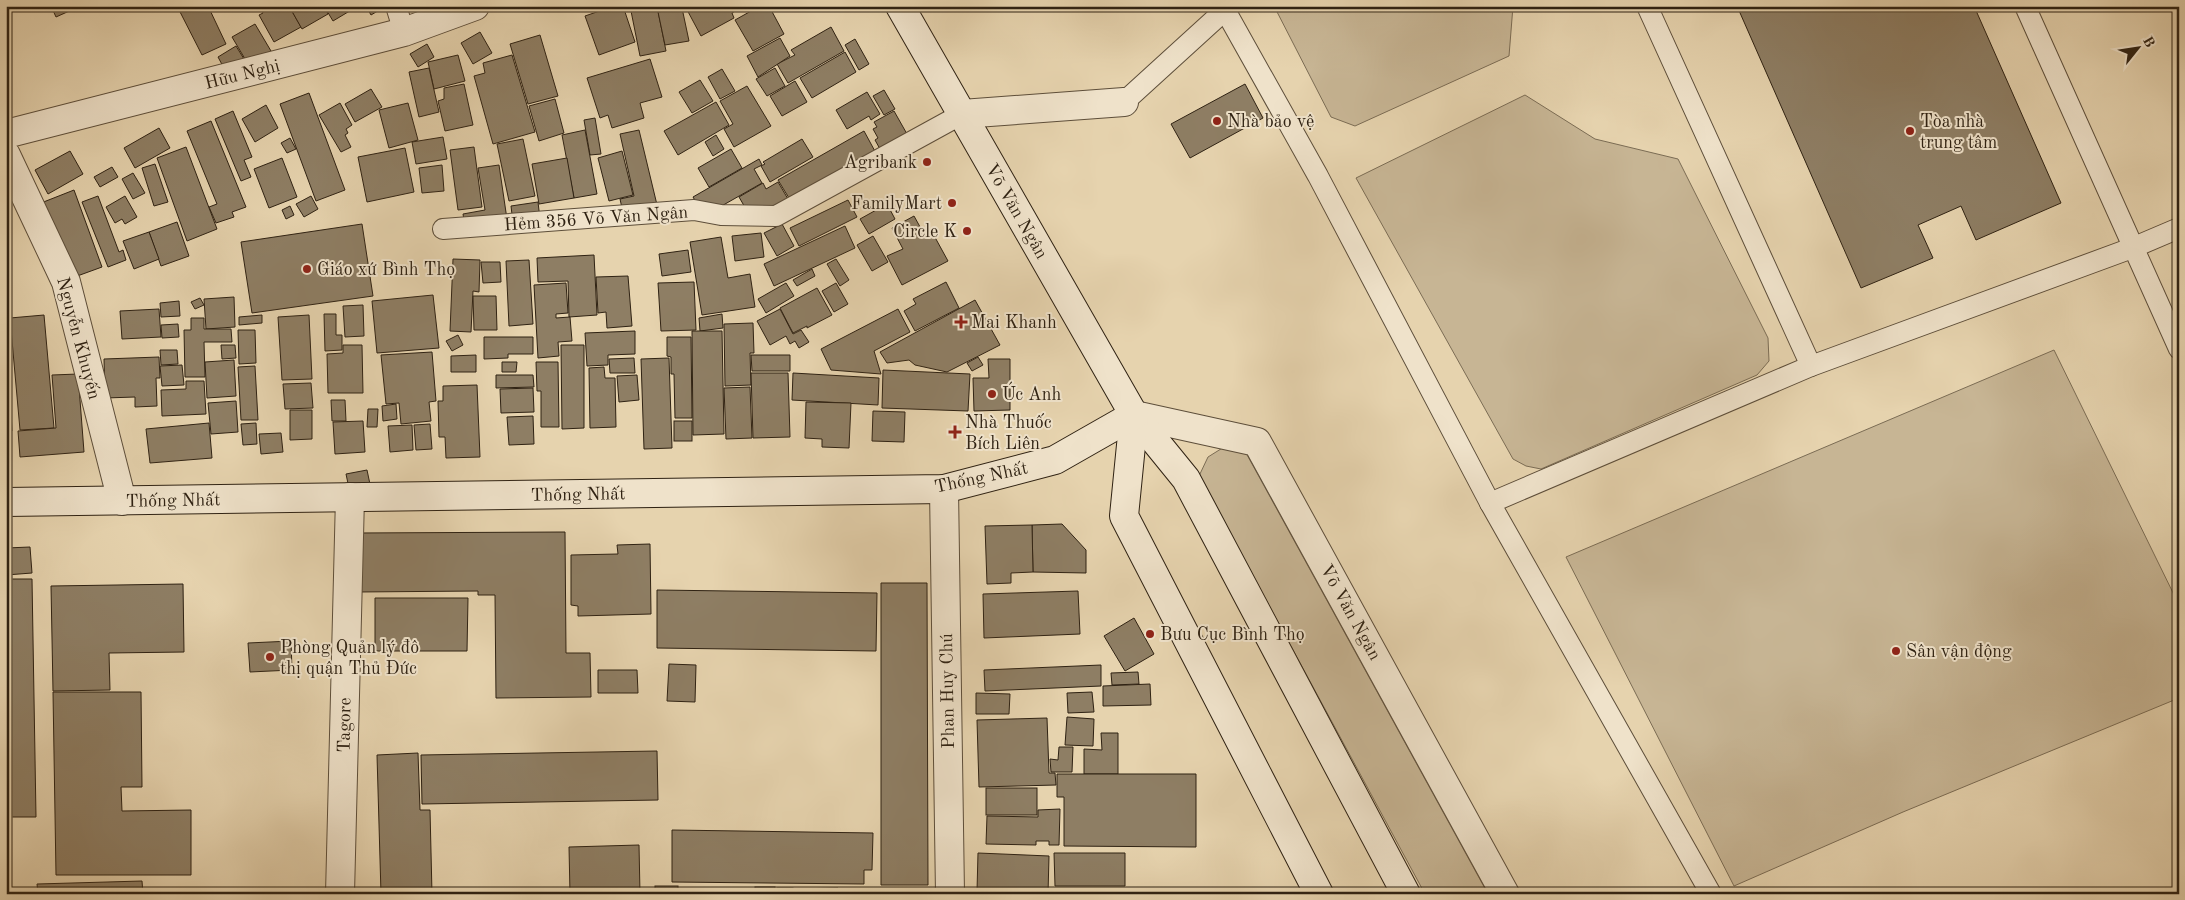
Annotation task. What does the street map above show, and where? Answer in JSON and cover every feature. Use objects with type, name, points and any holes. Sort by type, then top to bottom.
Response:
[{"type":"street","name":"Hữu Nghị","points":[[6,134],[404,32],[475,6]]},
{"type":"street","name":"Võ Văn Ngân","points":[[900,6],[1134,415],[1186,479],[1406,894]]},
{"type":"street","points":[[962,114],[1124,102]]},
{"type":"street","name":"Nguyễn Khuyến","points":[[6,156],[66,282],[122,501]]},
{"type":"street","name":"Võ Văn Ngân","points":[[1134,415],[1257,442],[1506,894]]},
{"type":"street","points":[[1134,415],[1124,516],[1319,894]]},
{"type":"street","name":"Thống Nhất","points":[[6,502],[944,489],[1055,460],[1134,415]]},
{"type":"street","name":"Phan Huy Chú","points":[[944,489],[950,894]]},
{"type":"street","name":"Tagore","points":[[340,894],[350,497]]},
{"type":"lane","points":[[396,6],[404,32]]},
{"type":"lane","points":[[1647,6],[1811,366]]},
{"type":"lane","points":[[2025,6],[2179,350]]},
{"type":"lane","points":[[1124,102],[1226,8],[1318,176],[1490,504],[1711,894]]},
{"type":"lane","name":"Hẻm 356 Võ Văn Ngân","points":[[443,229],[694,210],[721,215],[776,216],[962,114]]},
{"type":"lane","points":[[1490,504],[1811,366],[2132,248],[2179,228]]},
{"type":"shaded area","points":[[1274,6],[1513,6],[1509,56],[1355,126],[1331,117]]},
{"type":"shaded area","points":[[1525,95],[1595,139],[1678,159],[1768,338],[1769,361],[1757,375],[1541,469],[1526,466],[1513,459],[1356,178]]},
{"type":"shaded area","name":"Sân vận động","points":[[2054,350],[2179,605],[2179,698],[1903,812],[1734,886],[1566,557]]},
{"type":"shaded area","points":[[1224,447],[1246,453],[1488,894],[1425,894],[1199,476],[1208,457]]},
{"type":"building","points":[[51,6],[75,6],[76,8],[56,17]]},
{"type":"building","points":[[177,6],[208,6],[226,44],[202,55]]},
{"type":"building","points":[[260,6],[289,6],[301,27],[274,42],[259,15],[263,13]]},
{"type":"building","points":[[289,6],[324,6],[328,14],[302,29]]},
{"type":"building","points":[[324,6],[358,6],[333,21]]},
{"type":"building","points":[[366,6],[386,6],[371,15]]},
{"type":"building","points":[[614,6],[623,6],[635,42],[599,55],[585,16]]},
{"type":"building","points":[[630,6],[657,6],[666,51],[640,56]]},
{"type":"building","points":[[685,6],[743,6],[732,13],[734,18],[701,36]]},
{"type":"building","points":[[760,6],[769,6],[784,34],[753,51],[735,20]]},
{"type":"building","name":"Tòa nhà trung tâm","points":[[1737,6],[1974,6],[2061,203],[1976,240],[1961,206],[1918,225],[1933,258],[1861,288]]},
{"type":"building","points":[[682,8],[689,41],[665,45],[658,12]]},
{"type":"building","points":[[255,24],[271,51],[248,64],[232,37]]},
{"type":"building","points":[[831,27],[844,51],[788,83],[777,64],[795,55],[791,50]]},
{"type":"building","points":[[480,32],[492,53],[473,64],[461,43]]},
{"type":"building","points":[[540,35],[558,96],[528,104],[510,44]]},
{"type":"building","points":[[780,38],[790,56],[758,77],[747,56]]},
{"type":"building","points":[[855,39],[869,64],[859,70],[845,45]]},
{"type":"building","points":[[427,44],[434,57],[418,67],[410,54]]},
{"type":"building","points":[[236,46],[244,59],[225,70],[218,57]]},
{"type":"building","points":[[845,52],[856,72],[812,98],[800,78]]},
{"type":"building","points":[[458,55],[465,81],[434,89],[428,62]]},
{"type":"building","points":[[512,55],[535,132],[493,144],[474,76],[485,73],[483,63]]},
{"type":"building","points":[[650,59],[662,97],[640,103],[644,118],[612,128],[608,115],[600,118],[587,78]]},
{"type":"building","points":[[429,68],[439,112],[419,117],[409,72]]},
{"type":"building","points":[[775,68],[785,86],[767,96],[756,79]]},
{"type":"building","points":[[722,69],[735,91],[720,99],[708,77]]},
{"type":"building","points":[[700,80],[713,101],[692,113],[679,92]]},
{"type":"building","points":[[795,81],[807,102],[782,116],[770,96]]},
{"type":"building","points":[[464,84],[473,125],[445,131],[438,101],[444,99],[444,88]]},
{"type":"building","name":"Nhà bảo vệ","points":[[1245,84],[1263,118],[1190,158],[1171,124]]},
{"type":"building","points":[[747,86],[771,126],[734,147],[724,129],[733,124],[720,101]]},
{"type":"building","points":[[371,89],[382,107],[355,122],[345,104]]},
{"type":"building","points":[[884,90],[895,109],[884,115],[873,96]]},
{"type":"building","points":[[867,92],[880,114],[871,120],[869,116],[847,129],[836,110]]},
{"type":"building","points":[[309,93],[345,190],[316,201],[280,104]]},
{"type":"building","points":[[555,99],[564,133],[539,141],[529,106]]},
{"type":"building","points":[[716,102],[729,125],[678,155],[664,131]]},
{"type":"building","points":[[340,103],[352,125],[346,129],[348,133],[345,135],[351,147],[341,152],[319,115]]},
{"type":"building","points":[[408,103],[418,140],[389,148],[379,110]]},
{"type":"building","points":[[266,105],[278,128],[255,142],[242,119]]},
{"type":"building","points":[[233,111],[252,157],[244,160],[251,177],[241,181],[215,119]]},
{"type":"building","points":[[894,111],[907,134],[880,149],[875,140],[878,138],[873,129],[877,127],[874,122]]},
{"type":"building","points":[[595,118],[601,154],[590,155],[584,120]]},
{"type":"building","points":[[211,121],[246,207],[232,212],[234,217],[216,223],[209,207],[217,204],[187,131]]},
{"type":"building","points":[[159,128],[170,148],[135,168],[124,148]]},
{"type":"building","points":[[585,130],[597,194],[574,198],[562,135]]},
{"type":"building","points":[[639,130],[658,209],[624,217],[620,199],[634,196],[620,134]]},
{"type":"building","points":[[864,131],[877,155],[792,203],[778,180]]},
{"type":"building","points":[[716,135],[724,149],[713,156],[705,142]]},
{"type":"building","points":[[443,137],[447,159],[416,164],[412,142]]},
{"type":"building","points":[[290,138],[296,149],[287,153],[281,143]]},
{"type":"building","points":[[523,139],[535,196],[509,201],[497,144]]},
{"type":"building","points":[[802,139],[813,157],[770,182],[761,166],[765,164],[763,162]]},
{"type":"building","points":[[186,147],[217,229],[187,241],[157,158]]},
{"type":"building","points":[[474,147],[482,207],[458,210],[450,150]]},
{"type":"building","points":[[405,148],[414,192],[367,202],[358,157]]},
{"type":"building","points":[[731,149],[742,168],[709,187],[698,168]]},
{"type":"building","points":[[70,151],[83,174],[48,194],[35,170]]},
{"type":"building","points":[[622,151],[633,195],[609,201],[598,158]]},
{"type":"building","points":[[282,158],[297,197],[269,208],[254,169]]},
{"type":"building","points":[[567,158],[574,198],[539,204],[532,164]]},
{"type":"building","points":[[759,159],[762,165],[754,169],[762,183],[704,216],[693,197]]},
{"type":"building","points":[[155,164],[168,202],[154,206],[142,168]]},
{"type":"building","points":[[442,165],[444,191],[422,193],[419,168]]},
{"type":"building","points":[[499,165],[508,226],[466,233],[463,214],[485,210],[478,168]]},
{"type":"building","points":[[112,167],[118,177],[100,187],[94,177]]},
{"type":"building","points":[[133,173],[145,193],[133,199],[122,179]]},
{"type":"building","points":[[778,182],[788,199],[758,216],[750,216],[739,197],[763,183],[766,189]]},
{"type":"building","points":[[74,190],[102,267],[69,279],[41,203]]},
{"type":"building","points":[[98,196],[119,252],[123,250],[126,260],[108,267],[82,202]]},
{"type":"building","points":[[125,196],[137,217],[125,224],[122,219],[115,223],[106,207]]},
{"type":"building","points":[[311,196],[318,209],[304,217],[296,204]]},
{"type":"building","points":[[848,200],[857,217],[799,246],[790,228]]},
{"type":"building","points":[[538,202],[540,219],[513,223],[511,206]]},
{"type":"building","points":[[887,204],[895,219],[869,234],[860,219]]},
{"type":"building","points":[[290,206],[294,215],[286,219],[282,210]]},
{"type":"building","points":[[914,216],[924,234],[931,230],[948,261],[902,285],[887,256],[903,249],[892,228]]},
{"type":"building","points":[[177,222],[189,256],[161,266],[149,232]]},
{"type":"building","name":"Giáo xứ Bình Thọ","points":[[362,224],[373,296],[252,313],[241,242]]},
{"type":"building","points":[[782,224],[794,246],[777,256],[764,233]]},
{"type":"building","points":[[845,226],[855,248],[774,286],[764,264]]},
{"type":"building","points":[[149,232],[159,259],[134,269],[123,241]]},
{"type":"building","points":[[761,233],[764,257],[735,261],[732,236]]},
{"type":"building","points":[[873,236],[888,262],[872,271],[857,245]]},
{"type":"building","points":[[721,237],[728,278],[750,274],[755,307],[702,315],[690,242]]},
{"type":"building","points":[[688,250],[691,272],[662,276],[659,254]]},
{"type":"building","points":[[594,255],[597,315],[569,317],[568,281],[538,282],[537,258]]},
{"type":"building","points":[[453,259],[480,260],[479,292],[473,291],[471,332],[450,331]]},
{"type":"building","points":[[836,259],[849,280],[840,286],[827,264]]},
{"type":"building","points":[[529,260],[533,324],[509,326],[506,261]]},
{"type":"building","points":[[481,262],[500,262],[501,282],[483,283]]},
{"type":"building","points":[[812,269],[815,276],[797,286],[793,280]]},
{"type":"building","points":[[628,276],[632,326],[607,328],[606,312],[598,313],[596,277]]},
{"type":"building","points":[[694,282],[696,330],[661,331],[658,283]]},
{"type":"building","points":[[946,282],[959,308],[915,331],[904,311],[916,304],[913,299]]},
{"type":"building","points":[[566,283],[568,313],[556,314],[556,318],[570,317],[572,341],[558,342],[559,356],[538,358],[534,285]]},
{"type":"building","points":[[786,283],[794,296],[766,313],[758,299]]},
{"type":"building","points":[[836,283],[848,304],[834,312],[822,291]]},
{"type":"building","points":[[817,288],[832,315],[793,333],[780,308]]},
{"type":"building","points":[[433,295],[439,348],[377,353],[372,301]]},
{"type":"building","points":[[473,296],[496,296],[497,330],[474,330]]},
{"type":"building","points":[[234,297],[235,327],[206,329],[204,299]]},
{"type":"building","points":[[200,298],[204,305],[195,309],[191,302]]},
{"type":"building","name":"Mai Khanh","points":[[975,300],[1000,345],[947,372],[915,365],[909,360],[887,363],[880,352]]},
{"type":"building","points":[[179,301],[180,316],[161,317],[160,303]]},
{"type":"building","points":[[363,305],[364,336],[345,337],[343,306]]},
{"type":"building","points":[[159,309],[161,337],[122,339],[120,311]]},
{"type":"building","points":[[780,309],[793,334],[801,330],[809,342],[799,348],[795,341],[790,344],[786,336],[770,345],[757,321]]},
{"type":"building","points":[[898,309],[910,332],[874,351],[881,374],[831,370],[821,349]]},
{"type":"building","points":[[324,314],[336,314],[336,335],[342,335],[342,350],[325,351]]},
{"type":"building","points":[[722,314],[723,328],[700,331],[699,318]]},
{"type":"building","points":[[44,315],[54,428],[20,430],[10,318]]},
{"type":"building","points":[[262,315],[262,323],[239,325],[239,317]]},
{"type":"building","points":[[309,315],[312,379],[282,380],[278,317]]},
{"type":"building","points":[[191,318],[204,318],[204,329],[231,329],[232,342],[204,342],[205,377],[185,377],[184,330],[191,330]]},
{"type":"building","points":[[753,323],[754,353],[750,353],[751,385],[725,386],[724,324]]},
{"type":"building","points":[[178,324],[179,337],[162,338],[161,325]]},
{"type":"building","points":[[6,327],[9,327],[11,345],[6,346]]},
{"type":"building","points":[[238,330],[255,330],[256,363],[239,364]]},
{"type":"building","points":[[635,331],[635,354],[608,355],[608,365],[587,366],[585,333]]},
{"type":"building","points":[[692,331],[722,331],[724,434],[693,435]]},
{"type":"building","points":[[458,335],[463,345],[452,351],[446,341]]},
{"type":"building","points":[[484,337],[533,337],[533,354],[508,354],[508,358],[484,359]]},
{"type":"building","points":[[667,337],[691,337],[692,418],[675,418],[674,374],[671,374],[671,357],[667,356]]},
{"type":"building","points":[[221,345],[235,345],[236,358],[222,359]]},
{"type":"building","points":[[343,345],[362,345],[363,393],[328,393],[327,354],[343,353]]},
{"type":"building","points":[[561,345],[584,345],[584,428],[562,429]]},
{"type":"building","points":[[8,350],[11,410],[6,410],[6,351]]},
{"type":"building","points":[[160,350],[177,350],[178,364],[161,365]]},
{"type":"building","points":[[432,352],[436,401],[429,402],[431,421],[401,424],[399,403],[386,404],[381,355]]},
{"type":"building","points":[[476,355],[476,372],[451,372],[451,356]]},
{"type":"building","points":[[751,355],[790,355],[790,371],[752,371]]},
{"type":"building","points":[[159,357],[160,378],[156,378],[157,406],[135,407],[135,397],[105,398],[104,359]]},
{"type":"building","points":[[978,357],[983,365],[972,371],[967,363]]},
{"type":"building","points":[[634,358],[635,373],[610,373],[609,359]]},
{"type":"building","points":[[669,358],[672,448],[644,449],[641,359]]},
{"type":"building","name":"Úc Anh","points":[[988,359],[1010,359],[1010,410],[974,411],[973,378],[989,378]]},
{"type":"building","points":[[234,360],[236,396],[207,398],[205,362]]},
{"type":"building","points":[[502,362],[517,362],[516,372],[502,372]]},
{"type":"building","points":[[536,362],[558,362],[559,427],[541,427],[541,391],[537,391]]},
{"type":"building","points":[[182,365],[184,385],[162,386],[160,366]]},
{"type":"building","points":[[255,366],[258,420],[241,420],[238,367]]},
{"type":"building","points":[[604,367],[605,378],[615,378],[616,427],[590,428],[589,368]]},
{"type":"building","points":[[883,370],[970,374],[968,411],[882,408]]},
{"type":"building","points":[[751,373],[788,373],[790,437],[753,438]]},
{"type":"building","points":[[793,373],[879,378],[878,405],[792,400]]},
{"type":"building","points":[[78,374],[84,452],[20,457],[18,431],[56,428],[52,375]]},
{"type":"building","points":[[496,375],[533,375],[534,387],[496,388]]},
{"type":"building","points":[[637,375],[639,400],[619,402],[617,376]]},
{"type":"building","points":[[186,381],[204,381],[206,414],[162,416],[161,390],[186,389]]},
{"type":"building","points":[[311,383],[313,408],[285,409],[283,384]]},
{"type":"building","points":[[477,385],[480,457],[446,458],[445,437],[439,437],[438,401],[443,401],[443,386]]},
{"type":"building","points":[[750,387],[752,438],[726,439],[724,388]]},
{"type":"building","points":[[533,388],[534,412],[501,413],[500,389]]},
{"type":"building","points":[[331,400],[345,400],[346,421],[332,421]]},
{"type":"building","points":[[236,401],[238,432],[211,434],[208,403]]},
{"type":"building","points":[[806,402],[851,403],[849,448],[822,447],[822,439],[805,438]]},
{"type":"building","points":[[396,404],[397,419],[383,421],[382,406]]},
{"type":"building","points":[[368,409],[378,409],[377,427],[367,427]]},
{"type":"building","points":[[290,410],[312,410],[312,439],[290,440]]},
{"type":"building","points":[[873,411],[905,412],[904,442],[872,441]]},
{"type":"building","points":[[6,412],[11,412],[12,431],[6,432]]},
{"type":"building","points":[[533,416],[534,444],[509,445],[507,417]]},
{"type":"building","points":[[363,421],[365,452],[335,454],[333,422]]},
{"type":"building","points":[[674,421],[692,421],[692,441],[674,441]]},
{"type":"building","points":[[209,423],[212,458],[150,463],[146,429]]},
{"type":"building","points":[[256,423],[257,444],[243,445],[241,424]]},
{"type":"building","points":[[430,424],[432,449],[416,450],[414,425]]},
{"type":"building","points":[[412,425],[413,450],[390,452],[388,426]]},
{"type":"building","points":[[281,433],[283,452],[261,454],[259,434]]},
{"type":"building","points":[[367,470],[371,489],[350,493],[346,474]]},
{"type":"building","points":[[1062,524],[1086,550],[1086,573],[1033,572],[1032,525]]},
{"type":"building","points":[[1032,525],[1033,572],[1011,573],[1011,583],[987,584],[985,526]]},
{"type":"building","points":[[565,532],[566,653],[590,653],[591,697],[496,698],[495,595],[478,595],[478,591],[357,592],[356,533]]},
{"type":"building","points":[[650,544],[651,614],[578,616],[578,606],[571,605],[571,555],[618,554],[617,545]]},
{"type":"building","points":[[30,547],[32,573],[6,575],[6,548]]},
{"type":"building","points":[[6,579],[32,579],[36,817],[6,817]]},
{"type":"building","points":[[881,583],[927,583],[928,885],[881,885]]},
{"type":"building","points":[[183,584],[184,652],[109,653],[110,690],[53,691],[51,586]]},
{"type":"building","points":[[657,590],[877,593],[876,651],[657,648]]},
{"type":"building","points":[[1078,591],[1080,634],[984,638],[983,594]]},
{"type":"building","points":[[375,598],[468,598],[467,651],[375,651]]},
{"type":"building","points":[[1134,618],[1154,654],[1125,671],[1104,636]]},
{"type":"building","name":"Phòng Quản lý đô thị quận Thủ Đức","points":[[291,641],[292,670],[250,672],[248,643]]},
{"type":"building","points":[[669,664],[696,665],[695,702],[667,701]]},
{"type":"building","points":[[1101,665],[1101,686],[985,691],[984,670]]},
{"type":"building","points":[[598,670],[637,670],[638,693],[598,693]]},
{"type":"building","points":[[1138,672],[1139,684],[1112,685],[1111,673]]},
{"type":"building","points":[[1150,684],[1151,705],[1103,706],[1103,686]]},
{"type":"building","points":[[53,692],[141,692],[142,787],[121,787],[122,811],[191,810],[191,875],[56,875]]},
{"type":"building","points":[[1092,692],[1094,712],[1068,713],[1067,693]]},
{"type":"building","points":[[976,693],[1010,694],[1009,714],[976,714]]},
{"type":"building","points":[[1067,717],[1094,719],[1093,746],[1065,745]]},
{"type":"building","points":[[1047,718],[1049,773],[1055,773],[1056,785],[979,787],[977,720]]},
{"type":"building","points":[[1101,733],[1118,733],[1118,774],[1084,774],[1084,749],[1102,750]]},
{"type":"building","points":[[1059,747],[1073,747],[1072,772],[1051,772],[1050,759],[1058,760]]},
{"type":"building","points":[[657,751],[658,800],[422,804],[421,755]]},
{"type":"building","points":[[418,753],[420,810],[430,810],[432,894],[381,894],[377,755]]},
{"type":"building","points":[[1057,774],[1196,774],[1196,847],[1064,846],[1064,797],[1057,797]]},
{"type":"building","points":[[986,788],[1037,788],[1037,815],[986,815]]},
{"type":"building","points":[[1060,809],[1059,845],[1049,845],[1049,841],[1036,841],[1036,845],[986,844],[987,816],[1038,817],[1038,810]]},
{"type":"building","points":[[672,830],[873,833],[872,870],[864,870],[864,884],[672,882]]},
{"type":"building","points":[[639,845],[640,894],[570,894],[569,847]]},
{"type":"building","points":[[978,853],[1049,856],[1048,894],[977,891]]},
{"type":"building","points":[[1054,853],[1125,853],[1125,886],[1055,886]]},
{"type":"building","points":[[142,881],[143,894],[38,894],[37,884]]},
{"type":"building","points":[[655,886],[678,886],[678,894],[655,894]]},
{"type":"building","points":[[755,887],[775,887],[775,894],[755,894]]},
{"type":"building","points":[[777,888],[793,888],[793,894],[777,894]]},
{"type":"building","points":[[838,888],[838,894],[793,894],[793,889]]},
{"type":"building","points":[[681,889],[702,889],[702,894],[681,894]]},
{"type":"building","points":[[705,889],[725,890],[725,894],[705,894]]},
{"type":"building","points":[[738,889],[752,889],[752,894],[738,894]]},
{"type":"building","points":[[1154,892],[1229,892],[1229,894],[1154,894]]},
{"type":"place","name":"Nhà bảo vệ","points":[[1217,121]]},
{"type":"place","name":"Tòa nhà trung tâm","points":[[1910,131]]},
{"type":"place","name":"Agribank","points":[[927,162]]},
{"type":"place","name":"FamilyMart","points":[[952,203]]},
{"type":"place","name":"Circle K","points":[[967,231]]},
{"type":"place","name":"Giáo xứ Bình Thọ","points":[[307,269]]},
{"type":"place","name":"Mai Khanh","points":[[961,322]]},
{"type":"place","name":"Úc Anh","points":[[992,394]]},
{"type":"place","name":"Nhà Thuốc Bích Liên","points":[[955,432]]},
{"type":"place","name":"Bưu Cục Bình Thọ","points":[[1150,634]]},
{"type":"place","name":"Sân vận động","points":[[1896,651]]},
{"type":"place","name":"Phòng Quản lý đô thị quận Thủ Đức","points":[[270,657]]}]
